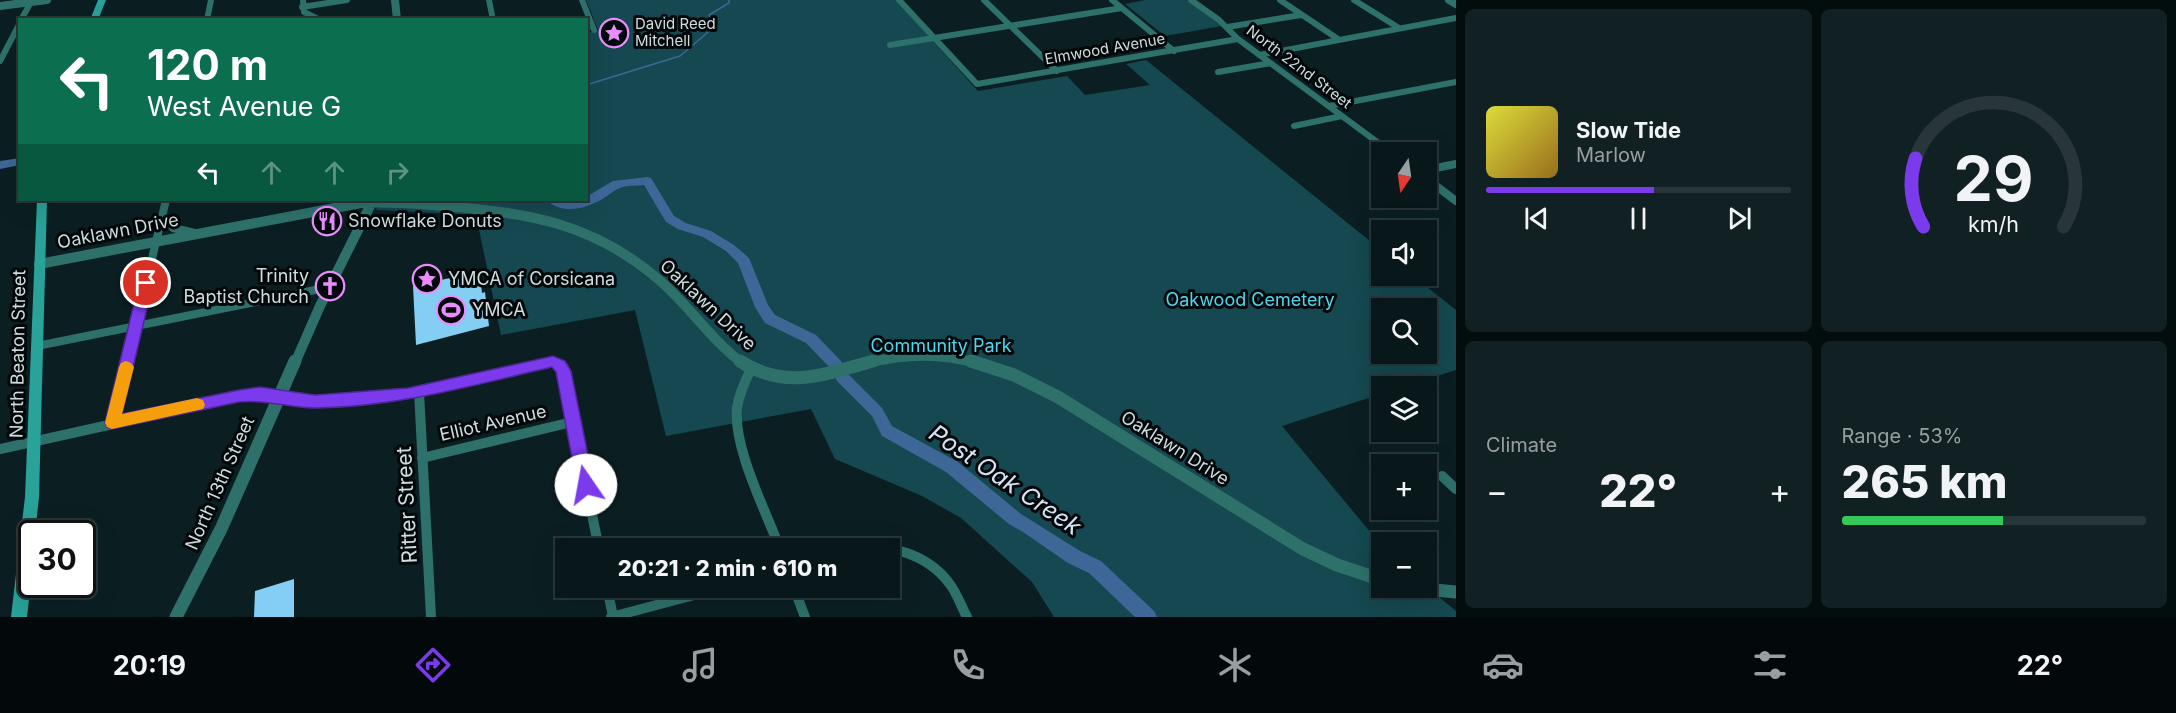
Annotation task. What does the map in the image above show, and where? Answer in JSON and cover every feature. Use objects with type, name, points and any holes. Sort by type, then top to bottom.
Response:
[{"type":"main road","points":[[95,18],[102,0]]},
{"type":"main road","name":"North Beaton Street","points":[[18,617],[32,497],[42,201]]},
{"type":"street","points":[[0,6],[47,0]]},
{"type":"street","points":[[208,18],[212,0]]},
{"type":"street","points":[[316,18],[304,12],[302,4],[347,0]]},
{"type":"street","points":[[395,0],[397,18]]},
{"type":"street","points":[[489,0],[492,15]]},
{"type":"street","points":[[582,0],[594,30]]},
{"type":"street","points":[[901,0],[977,84]]},
{"type":"street","points":[[984,0],[1057,70]]},
{"type":"street","points":[[1112,1],[1121,0]]},
{"type":"street","name":"North 22nd Street","points":[[1191,0],[1227,27],[1238,39],[1377,142]]},
{"type":"street","points":[[1280,0],[1338,39]]},
{"type":"street","points":[[1354,0],[1399,28]]},
{"type":"street","points":[[1449,0],[1456,4]]},
{"type":"street","points":[[22,18],[31,1]]},
{"type":"street","points":[[1112,1],[1174,51]]},
{"type":"street","points":[[890,45],[1122,8]]},
{"type":"street","points":[[1227,27],[1301,15]]},
{"type":"street","points":[[1259,55],[1456,18]]},
{"type":"street","points":[[0,61],[18,25]]},
{"type":"street","name":"Elmwood Avenue","points":[[977,84],[1238,39]]},
{"type":"street","points":[[1218,72],[1271,63]]},
{"type":"street","points":[[1329,106],[1456,82]]},
{"type":"street","points":[[1294,126],[1342,116]]},
{"type":"street","points":[[1437,168],[1456,164]]},
{"type":"street","points":[[1437,186],[1456,201]]},
{"type":"street","points":[[112,423],[166,201]]},
{"type":"street","name":"Oaklawn Drive","points":[[39,264],[373,201],[516,212],[543,217],[579,230],[610,246],[664,283],[729,352],[751,369],[771,376],[800,379],[875,361],[926,354],[967,359],[995,366],[1058,397],[1303,549],[1337,565],[1371,576]]},
{"type":"street","name":"North 13th Street","points":[[176,617],[220,529],[330,286],[373,201]]},
{"type":"street","points":[[162,216],[173,228],[201,234]]},
{"type":"street","points":[[37,346],[330,286]]},
{"type":"street","points":[[0,449],[239,396],[260,394],[315,401],[386,397],[556,362],[563,371],[597,538]]},
{"type":"street","points":[[751,369],[741,389],[737,417],[742,444],[776,538]]},
{"type":"street","name":"Ritter Street","points":[[419,392],[431,617]]},
{"type":"street","name":"Elliot Avenue","points":[[422,458],[572,422]]},
{"type":"street","points":[[1442,476],[1456,489]]},
{"type":"street","points":[[900,551],[927,564],[950,585],[967,617]]},
{"type":"street","points":[[1437,590],[1456,592]]},
{"type":"street","points":[[609,598],[612,617],[683,598]]},
{"type":"street","points":[[798,598],[806,617]]},
{"type":"green space","points":[[586,0],[896,0],[978,91],[1067,76],[1085,95],[1150,85],[1126,64],[1146,60],[1371,242],[1371,286],[1426,286],[1456,310],[1456,370],[1437,376],[1371,376],[1371,397],[1282,426],[1371,533],[1371,598],[1437,598],[1437,595],[1456,611],[1456,617],[1054,617],[1032,582],[961,518],[922,496],[835,459],[811,409],[666,436],[635,310],[501,335],[476,215],[376,210],[380,201],[588,201],[588,33],[598,30]]},
{"type":"green space","points":[[1145,0],[1187,0],[1222,26],[1165,36],[1125,4]]},
{"type":"building","name":"Snowflake Donuts","points":[[338,215],[338,224],[316,228],[317,219]]},
{"type":"building","name":"YMCA","points":[[464,275],[465,286],[481,283],[482,293],[485,292],[489,326],[416,345],[413,286]]},
{"type":"building","points":[[294,579],[294,617],[254,617],[255,591]]},
{"type":"waterway","points":[[588,84],[680,56],[714,27],[709,15],[729,3],[729,0]]},
{"type":"waterway","name":"Post Oak Creek","points":[[0,165],[18,161]]},
{"type":"waterway","name":"Post Oak Creek","points":[[588,201],[617,184],[647,181],[670,219],[682,226],[707,234],[730,248],[744,261],[762,307],[770,319],[811,339],[836,365]]},
{"type":"waterway","name":"Post Oak Creek","points":[[556,201],[567,205],[578,205],[588,201]]},
{"type":"waterway","name":"Post Oak Creek","points":[[842,377],[877,412],[887,431],[952,467],[1015,519],[1074,557],[1095,567],[1148,617]]},
{"type":"slow traffic","points":[[126,367],[112,423],[197,405]]},
{"type":"place","name":"David Reed Mitchell","points":[[614,33]]},
{"type":"place","name":"Snowflake Donuts","points":[[327,221]]},
{"type":"place","name":"YMCA of Corsicana","points":[[427,279]]},
{"type":"place","name":"Trinity Baptist Church","points":[[330,286]]},
{"type":"place","name":"YMCA","points":[[451,310]]},
{"type":"route","points":[[146,283],[112,423],[239,396],[260,394],[315,401],[408,394],[556,362],[563,371],[586,485]]},
{"type":"park label","name":"Oakwood Cemetery","points":[[1250,300]]},
{"type":"park label","name":"Community Park","points":[[941,346]]}]
